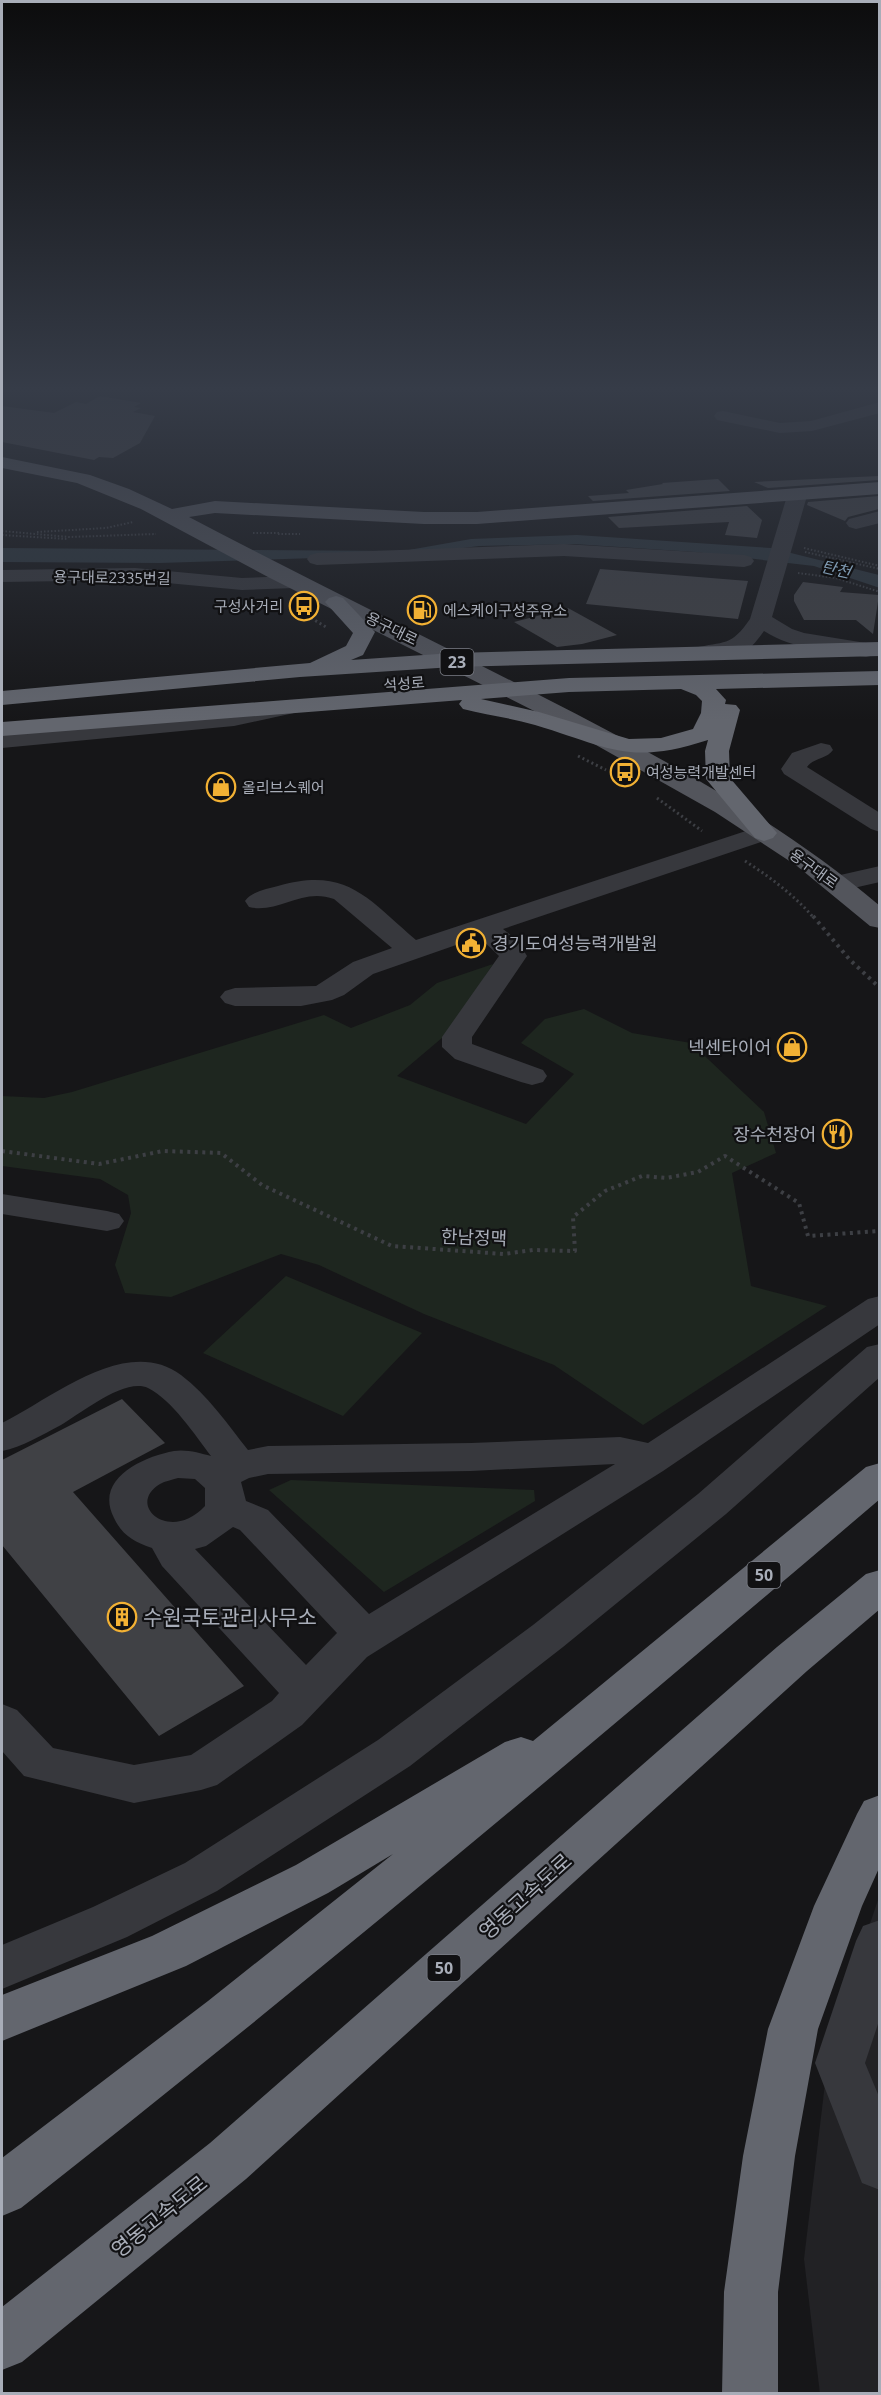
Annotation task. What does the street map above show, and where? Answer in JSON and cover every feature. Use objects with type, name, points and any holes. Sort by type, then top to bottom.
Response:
[{"type":"highway","points":[[300,670],[330,662],[355,650],[364,632],[336,602]]},
{"type":"highway","points":[[2,698],[300,670],[453,660],[702,653],[876,656]]},
{"type":"highway","points":[[623,655],[602,660],[597,664],[598,669],[610,677],[633,684]]},
{"type":"highway","name":"석성로","points":[[2,705],[254,688],[876,656]]},
{"type":"highway","points":[[294,707],[320,695],[328,682],[327,675],[300,670]]},
{"type":"highway","points":[[2,729],[569,685],[879,678]]},
{"type":"highway","points":[[763,680],[744,686],[730,703],[717,751],[718,779],[765,833]]},
{"type":"highway","points":[[377,700],[420,699],[493,707],[564,726],[618,745],[652,747],[676,743],[703,734],[713,713],[714,700],[704,690],[685,683]]},
{"type":"highway","name":"석성로","points":[[2,717],[254,688]]},
{"type":"highway","name":"50","points":[[2,2190],[152,2075],[648,1672],[879,1477]]},
{"type":"highway","name":"영동고속도로","points":[[2,2342],[228,2161],[792,1659],[879,1585]]},
{"type":"highway","points":[[2,2018],[169,1951],[312,1879],[514,1759],[648,1672]]},
{"type":"highway","points":[[750,2394],[751,2292],[769,2156],[794,2029],[838,1906],[879,1814]]},
{"type":"main road","name":"용구대로","points":[[130,498],[170,514],[294,582],[618,745],[765,833],[836,884],[879,920]]},
{"type":"main road","points":[[170,514],[215,507],[451,519],[512,513],[767,498]]},
{"type":"street","points":[[702,653],[735,648],[748,638],[761,619],[796,498]]},
{"type":"street","points":[[856,523],[879,516]]},
{"type":"street","points":[[317,559],[564,550],[744,561]]},
{"type":"street","name":"용구대로2335번길","points":[[2,576],[152,575],[226,584],[294,582]]},
{"type":"street","points":[[761,619],[784,633],[801,639],[876,656]]},
{"type":"street","points":[[2,741],[234,719],[294,707]]},
{"type":"street","points":[[821,750],[801,758],[793,769],[879,824]]},
{"type":"street","points":[[235,997],[301,997],[322,994],[334,990],[363,968],[765,833]]},
{"type":"street","points":[[836,884],[879,874]]},
{"type":"street","points":[[259,901],[311,886],[333,888],[344,894],[412,951]]},
{"type":"street","points":[[484,928],[507,946],[513,956],[457,1037],[457,1047],[466,1053],[532,1076]]},
{"type":"street","points":[[2,1204],[107,1221]]},
{"type":"street","points":[[2,1722],[40,1762],[134,1784],[201,1772],[287,1713],[352,1645],[649,1461],[879,1306]]},
{"type":"street","points":[[2,1967],[110,1922],[201,1877],[394,1754],[548,1636],[712,1504],[879,1356]]},
{"type":"street","points":[[2,1438],[47,1416],[102,1384],[136,1373],[160,1378],[182,1398],[244,1515],[254,1520],[366,1637]]},
{"type":"street","points":[[227,1484],[207,1469],[192,1465],[176,1464],[160,1468],[146,1474],[135,1484],[129,1495],[127,1506],[130,1518],[145,1530],[167,1537],[184,1536],[201,1531],[214,1522],[227,1484],[268,1460],[620,1450],[634,1453],[649,1461]]},
{"type":"street","points":[[167,1537],[176,1555],[306,1693]]},
{"type":"street","points":[[879,1941],[840,2063],[879,2165]]},
{"type":"path","points":[[9,536],[21,532],[106,528],[135,522]]},
{"type":"path","points":[[289,606],[347,639],[342,652],[348,653]]},
{"type":"path","points":[[574,754],[615,774]]},
{"type":"path","points":[[653,795],[724,847],[770,877],[804,906],[849,960],[879,988]]},
{"type":"path","name":"한남정맥","points":[[2,1151],[99,1164],[164,1150],[221,1153],[262,1185],[392,1246],[504,1254],[575,1251],[573,1217],[605,1191],[642,1176],[666,1178],[698,1172],[725,1156],[799,1203],[808,1236],[879,1231]]},
{"type":"shaded area","points":[[493,964],[449,1032],[397,1076],[526,1124],[574,1074],[521,1043],[545,1019],[584,1009],[632,1033],[691,1043],[764,1112],[776,1153],[732,1173],[751,1286],[827,1306],[643,1425],[554,1365],[424,1314],[319,1265],[281,1254],[171,1297],[125,1293],[115,1265],[131,1213],[128,1195],[100,1179],[2,1166],[2,1096],[44,1098],[72,1092],[324,1015],[351,1028],[410,1005],[437,983]]},
{"type":"shaded area","points":[[286,1276],[422,1333],[343,1416],[203,1353]]},
{"type":"shaded area","points":[[291,1480],[534,1490],[535,1501],[384,1592],[269,1490]]},
{"type":"shaded area","points":[[879,1897],[879,2393],[820,2394],[804,2259],[830,2042]]},
{"type":"water","name":"탄천","points":[[577,535],[771,548],[879,575],[880,588],[814,566],[695,552],[574,544],[479,546],[408,555],[159,563],[2,562],[2,548],[403,551],[471,539]]},
{"type":"building","points":[[590,498],[637,498],[593,501]]},
{"type":"building","points":[[879,498],[879,509],[848,517],[845,521],[807,505],[808,502]]},
{"type":"building","points":[[747,506],[762,520],[757,538],[725,535],[729,522],[619,528],[608,517]]},
{"type":"building","points":[[600,569],[748,581],[738,619],[586,604]]},
{"type":"building","points":[[803,582],[843,587],[840,592],[879,595],[873,634],[856,620],[804,620],[794,601],[794,595]]},
{"type":"building","points":[[568,608],[617,635],[582,644],[557,647],[514,622]]},
{"type":"building","name":"수원국토관리사무소","points":[[122,1399],[165,1443],[73,1492],[244,1686],[159,1736],[2,1545],[2,1460]]},
{"type":"place","name":"구성사거리","points":[[304,606]]},
{"type":"place","name":"에스케이구성주유소","points":[[422,610]]},
{"type":"place","name":"여성능력개발센터","points":[[625,772]]},
{"type":"place","name":"올리브스퀘어","points":[[221,787]]},
{"type":"place","name":"경기도여성능력개발원","points":[[471,943]]},
{"type":"place","name":"넥센타이어","points":[[792,1047]]},
{"type":"place","name":"장수천장어","points":[[837,1134]]},
{"type":"place","name":"수원국토관리사무소","points":[[122,1617]]}]
